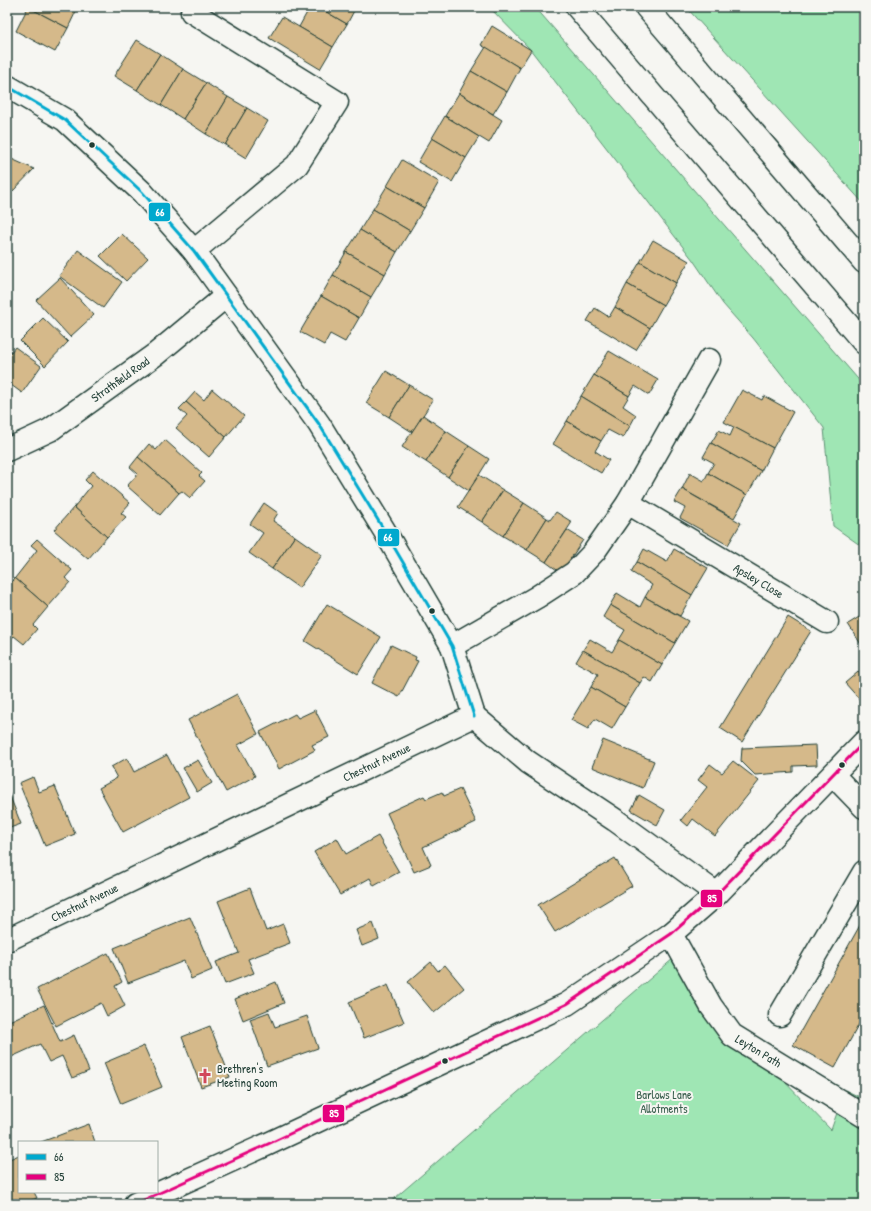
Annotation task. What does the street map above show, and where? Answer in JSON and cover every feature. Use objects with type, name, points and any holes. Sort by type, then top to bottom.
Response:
[{"type":"main road","points":[[194,252],[297,165],[337,102],[192,12],[195,7]]},
{"type":"main road","points":[[577,7],[864,343]]},
{"type":"main road","points":[[646,7],[864,262]]},
{"type":"main road","points":[[7,86],[65,120],[142,192],[194,252],[319,424],[452,646],[474,716],[528,762],[615,820],[717,894]]},
{"type":"main road","name":"Strathfield Road","points":[[7,450],[50,430],[156,354],[226,296]]},
{"type":"main road","points":[[452,646],[537,597],[574,573],[594,552],[628,502],[709,360]]},
{"type":"main road","name":"Apsley Close","points":[[628,502],[826,622]]},
{"type":"main road","name":"Chestnut Avenue","points":[[7,940],[474,716]]},
{"type":"main road","points":[[135,1204],[268,1144],[567,1004],[671,934],[717,894],[833,776],[864,742]]},
{"type":"main road","points":[[833,776],[864,807]]},
{"type":"main road","points":[[780,1015],[864,872]]},
{"type":"main road","name":"Leyton Path","points":[[671,934],[711,1006],[732,1036],[864,1116]]},
{"type":"green space","points":[[489,7],[535,7],[864,386],[864,548],[833,526],[824,428],[753,338],[723,304],[693,260],[530,49]]},
{"type":"green space","points":[[686,7],[864,7],[864,204]]},
{"type":"green space","name":"Barlows Lane Allotments","points":[[674,958],[755,1051],[831,1130],[845,1090],[864,1099],[864,1204],[388,1204]]},
{"type":"building","points":[[28,7],[68,28],[55,52],[16,31]]},
{"type":"building","points":[[28,7],[78,7],[68,28]]},
{"type":"building","points":[[310,7],[318,7],[347,24],[333,47],[299,27]]},
{"type":"building","points":[[318,7],[356,7],[347,24]]},
{"type":"building","points":[[282,17],[333,47],[320,69],[269,38]]},
{"type":"building","points":[[492,26],[531,50],[520,68],[481,45]]},
{"type":"building","points":[[137,40],[160,54],[137,90],[114,76]]},
{"type":"building","points":[[486,47],[520,68],[507,92],[471,71]]},
{"type":"building","points":[[160,54],[183,69],[161,105],[137,90]]},
{"type":"building","points":[[183,69],[206,83],[183,119],[161,105]]},
{"type":"building","points":[[471,71],[507,92],[493,114],[459,93]]},
{"type":"building","points":[[206,83],[228,97],[206,134],[183,119]]},
{"type":"building","points":[[459,93],[502,120],[489,143],[445,116]]},
{"type":"building","points":[[228,97],[247,108],[225,145],[206,134]]},
{"type":"building","points":[[247,108],[268,121],[246,158],[225,145]]},
{"type":"building","points":[[445,116],[479,137],[466,158],[432,138]]},
{"type":"building","points":[[432,138],[466,158],[452,182],[418,162]]},
{"type":"building","points":[[7,157],[34,169],[13,191],[10,189],[7,193]]},
{"type":"building","points":[[402,160],[439,182],[424,208],[387,186]]},
{"type":"building","points":[[387,186],[424,208],[410,231],[373,209]]},
{"type":"building","points":[[373,209],[410,231],[397,252],[360,230]]},
{"type":"building","points":[[360,230],[397,252],[385,274],[346,252]]},
{"type":"building","points":[[122,234],[148,258],[126,281],[100,256]]},
{"type":"building","points":[[653,240],[689,261],[676,283],[640,262]]},
{"type":"building","points":[[78,250],[122,282],[103,308],[59,276]]},
{"type":"building","points":[[346,252],[385,274],[371,297],[333,275]]},
{"type":"building","points":[[640,262],[676,283],[663,305],[627,284]]},
{"type":"building","points":[[333,275],[371,297],[359,318],[321,296]]},
{"type":"building","points":[[60,278],[94,315],[70,337],[36,300]]},
{"type":"building","points":[[627,284],[663,305],[650,328],[615,307]]},
{"type":"building","points":[[321,296],[359,318],[345,342],[330,334],[324,345],[300,332]]},
{"type":"building","points":[[615,307],[650,328],[636,350],[587,321],[595,308],[609,317]]},
{"type":"building","points":[[43,318],[68,342],[45,366],[20,341]]},
{"type":"building","points":[[15,347],[41,366],[22,393],[7,382],[7,357]]},
{"type":"building","points":[[609,351],[658,380],[649,395],[635,386],[629,396],[594,375]]},
{"type":"building","points":[[386,371],[409,385],[389,417],[366,403]]},
{"type":"building","points":[[594,375],[629,396],[623,406],[636,415],[630,426],[581,396]]},
{"type":"building","points":[[409,385],[433,400],[412,432],[389,417]]},
{"type":"building","points":[[212,389],[244,416],[226,437],[186,402],[195,392],[204,400]]},
{"type":"building","points":[[742,390],[762,400],[764,396],[793,412],[773,448],[724,422]]},
{"type":"building","points":[[581,396],[630,426],[623,438],[608,430],[601,441],[567,421]]},
{"type":"building","points":[[186,402],[226,437],[209,457],[176,428],[187,416],[179,409]]},
{"type":"building","points":[[423,415],[446,431],[426,462],[402,447]]},
{"type":"building","points":[[567,421],[601,441],[595,451],[609,460],[601,473],[553,444]]},
{"type":"building","points":[[734,427],[773,448],[761,471],[711,443],[719,430],[730,436]]},
{"type":"building","points":[[446,431],[469,446],[448,477],[426,462]]},
{"type":"building","points":[[165,440],[202,473],[199,476],[205,481],[190,498],[182,491],[179,493],[138,457],[149,444],[156,450]]},
{"type":"building","points":[[711,443],[761,471],[747,495],[708,473],[714,463],[703,457]]},
{"type":"building","points":[[469,446],[489,459],[469,491],[448,477]]},
{"type":"building","points":[[138,457],[179,493],[160,515],[127,486],[138,474],[130,467]]},
{"type":"building","points":[[93,471],[130,503],[121,513],[126,517],[107,537],[74,507],[91,486],[85,480]]},
{"type":"building","points":[[690,473],[704,481],[708,473],[747,495],[734,518],[682,489]]},
{"type":"building","points":[[479,475],[503,490],[482,522],[458,507]]},
{"type":"building","points":[[682,489],[741,523],[728,545],[680,518],[685,508],[674,502]]},
{"type":"building","points":[[503,490],[524,503],[503,536],[482,522]]},
{"type":"building","points":[[264,503],[278,513],[273,521],[295,536],[272,569],[249,553],[263,533],[250,524]]},
{"type":"building","points":[[524,503],[547,518],[527,550],[503,536]]},
{"type":"building","points":[[74,507],[107,537],[88,559],[54,530]]},
{"type":"building","points":[[556,512],[572,522],[546,562],[527,550],[547,518],[550,520]]},
{"type":"building","points":[[567,530],[583,540],[561,573],[546,562]]},
{"type":"building","points":[[295,536],[322,555],[299,588],[272,569]]},
{"type":"building","points":[[37,539],[72,570],[65,578],[70,582],[48,607],[15,578],[37,550],[31,545]]},
{"type":"building","points":[[644,549],[667,562],[674,549],[708,568],[692,595],[637,562]]},
{"type":"building","points":[[637,562],[692,595],[680,616],[645,597],[652,585],[631,572]]},
{"type":"building","points":[[15,578],[48,607],[33,625],[37,629],[24,644],[14,636],[7,643],[7,587]]},
{"type":"building","points":[[617,593],[640,607],[645,597],[688,621],[675,643],[610,605]]},
{"type":"building","points":[[327,604],[381,637],[358,674],[305,641]]},
{"type":"building","points":[[610,605],[675,643],[662,665],[619,640],[625,630],[603,617]]},
{"type":"building","points":[[864,614],[864,649],[848,624]]},
{"type":"building","points":[[788,617],[811,631],[742,742],[720,728]]},
{"type":"building","points":[[590,639],[612,652],[619,640],[662,665],[652,682],[644,677],[640,683],[583,650]]},
{"type":"building","points":[[391,645],[416,657],[415,660],[418,661],[399,697],[372,683]]},
{"type":"building","points":[[583,650],[640,683],[625,707],[591,687],[598,674],[576,662]]},
{"type":"building","points":[[864,667],[864,699],[861,701],[845,683]]},
{"type":"building","points":[[591,687],[625,707],[612,729],[595,719],[588,729],[571,720]]},
{"type":"building","points":[[237,694],[258,734],[238,745],[255,776],[226,792],[188,720]]},
{"type":"building","points":[[315,710],[329,737],[312,745],[315,750],[279,769],[260,732],[295,714],[298,718]]},
{"type":"building","points":[[603,740],[654,761],[643,788],[592,767]]},
{"type":"building","points":[[816,745],[817,765],[793,766],[793,772],[755,775],[741,761],[742,748]]},
{"type":"building","points":[[167,755],[189,797],[123,832],[99,788],[117,778],[111,767],[127,758],[134,772]]},
{"type":"building","points":[[198,760],[212,783],[197,792],[183,768]]},
{"type":"building","points":[[733,761],[759,781],[715,836],[693,819],[688,826],[681,820],[707,787],[698,780],[710,764],[722,773]]},
{"type":"building","points":[[33,777],[39,792],[55,786],[75,834],[45,846],[19,783]]},
{"type":"building","points":[[7,789],[21,824],[7,829]]},
{"type":"building","points":[[460,789],[476,822],[423,847],[431,865],[414,872],[387,813],[424,796],[426,799],[442,792],[444,796]]},
{"type":"building","points":[[639,795],[665,810],[657,825],[631,810]]},
{"type":"building","points":[[378,836],[399,872],[374,886],[370,878],[340,895],[314,852],[337,838],[346,854]]},
{"type":"building","points":[[615,858],[632,886],[555,932],[538,905]]},
{"type":"building","points":[[250,888],[266,931],[283,924],[290,943],[248,959],[254,973],[225,984],[216,962],[239,953],[218,901]]},
{"type":"building","points":[[190,917],[212,970],[191,979],[184,961],[128,983],[114,948]]},
{"type":"building","points":[[864,918],[864,1015],[835,1068],[793,1045]]},
{"type":"building","points":[[373,923],[379,939],[362,946],[356,930]]},
{"type":"building","points":[[108,953],[122,982],[115,986],[125,1006],[107,1016],[101,1003],[56,1026],[37,989]]},
{"type":"building","points":[[431,962],[438,971],[445,965],[464,988],[434,1013],[408,982]]},
{"type":"building","points":[[276,982],[284,1003],[243,1020],[235,999]]},
{"type":"building","points":[[388,985],[404,1022],[364,1038],[349,1002]]},
{"type":"building","points":[[44,1005],[60,1042],[74,1035],[89,1071],[72,1078],[62,1056],[49,1062],[40,1044],[7,1059],[7,1022]]},
{"type":"building","points":[[269,1012],[275,1027],[307,1016],[318,1048],[267,1066],[250,1019]]},
{"type":"building","points":[[210,1026],[230,1077],[201,1087],[182,1037]]},
{"type":"building","points":[[144,1046],[162,1087],[121,1104],[104,1063]]},
{"type":"building","points":[[89,1124],[95,1141],[44,1141]]},
{"type":"building","points":[[18,1155],[18,1193],[34,1193],[37,1198],[23,1204],[7,1204],[7,1160]]},
{"type":"transit line","name":"66","points":[[7,86],[65,120],[142,192],[194,251],[319,424],[384,530],[452,646],[474,716]]},
{"type":"transit line","name":"85","points":[[135,1204],[268,1144],[567,1004],[671,934],[717,894],[864,742]]},
{"type":"place","name":"Brethren's Meeting Room","points":[[205,1076]]}]
